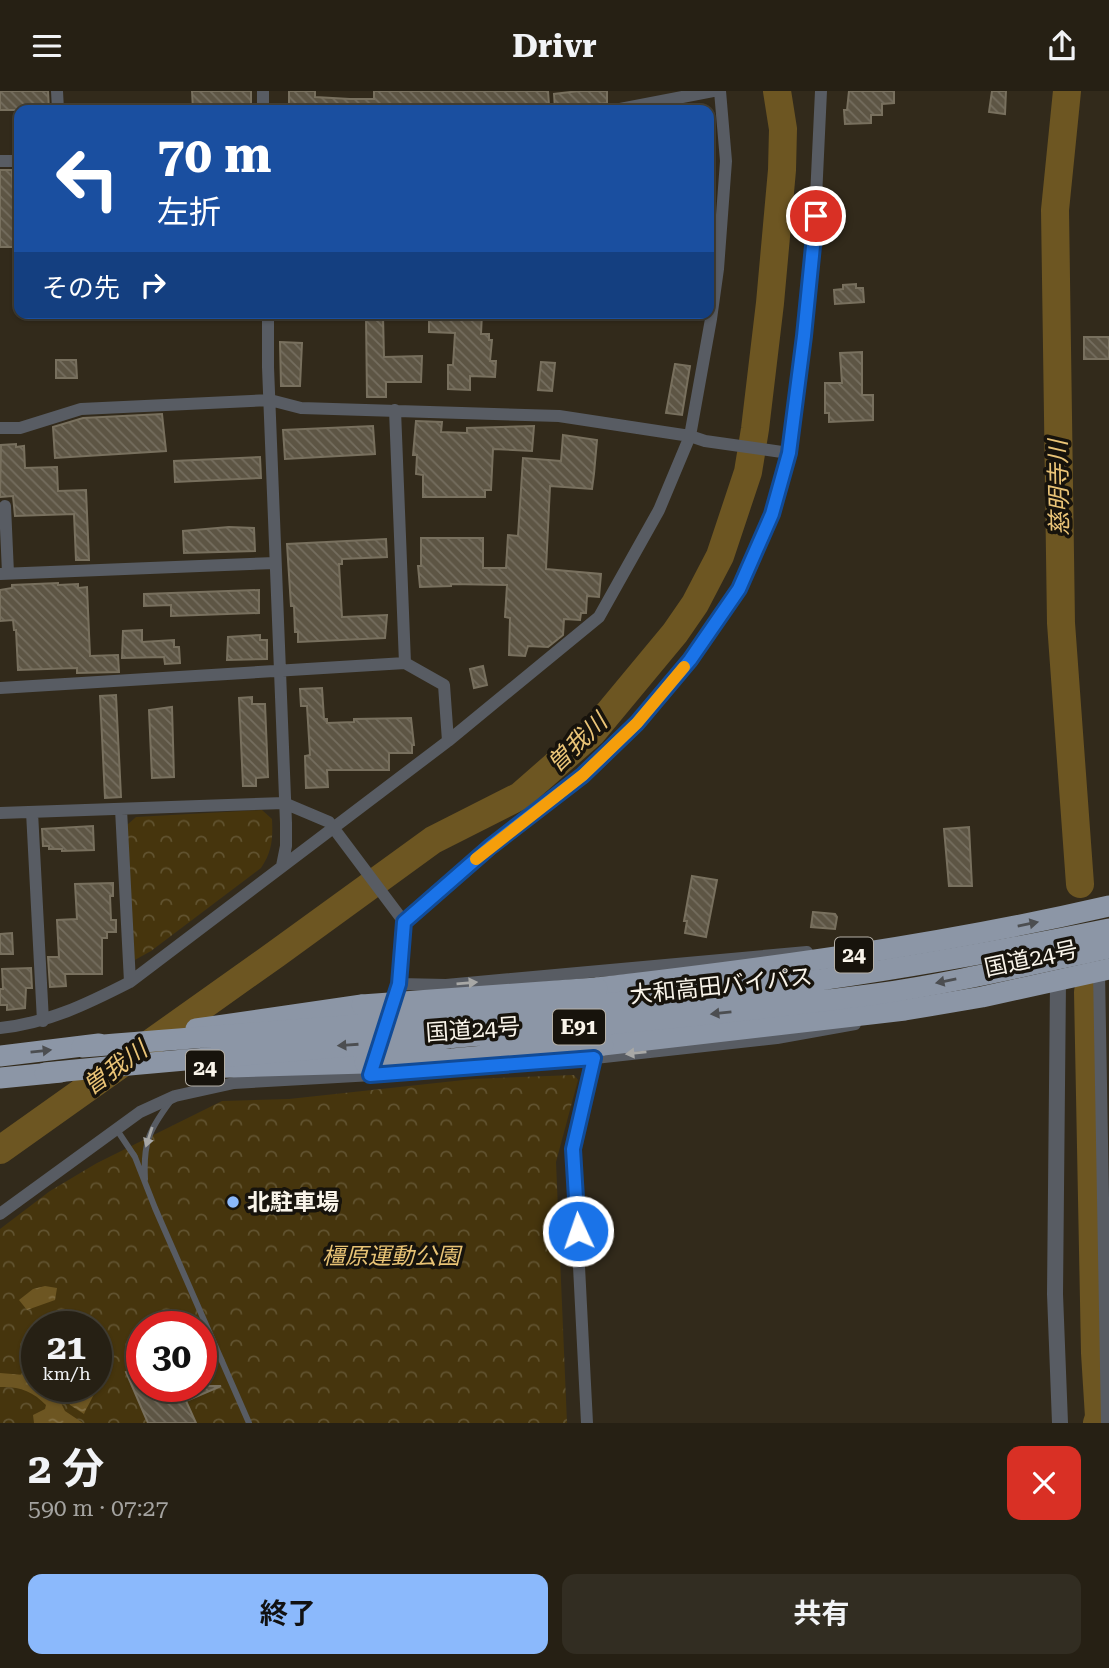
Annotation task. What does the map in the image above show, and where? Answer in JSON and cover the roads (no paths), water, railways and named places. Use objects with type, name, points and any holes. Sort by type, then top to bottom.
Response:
[{"type":"highway","name":"国道24号","points":[[82,1047],[362,1005],[597,988],[770,967],[908,947],[1109,907]]},
{"type":"highway","name":"大和高田バイパス","points":[[0,1056],[751,989],[879,971],[1109,929]]},
{"type":"highway","name":"大和高田バイパス","points":[[0,1078],[210,1056],[499,1034],[751,1010],[880,993],[1109,948]]},
{"type":"highway","name":"国道24号","points":[[44,1073],[452,1059],[599,1051],[905,1010],[1058,982],[1104,970]]},
{"type":"street","points":[[641,105],[713,91]]},
{"type":"street","points":[[714,298],[726,160],[720,91]]},
{"type":"street","points":[[402,919],[583,775],[637,723],[690,660],[739,589],[772,514],[789,453],[814,240],[821,91]]},
{"type":"street","points":[[268,319],[286,846],[282,866]]},
{"type":"street","points":[[0,1028],[43,1021],[80,1008],[130,982],[282,866],[337,832],[599,617],[659,510],[690,436],[711,319]]},
{"type":"street","points":[[0,428],[20,428],[81,409],[270,400],[301,408],[559,416],[789,453]]},
{"type":"street","points":[[395,410],[405,663]]},
{"type":"street","points":[[5,506],[4,574],[275,562]]},
{"type":"street","points":[[0,688],[405,663],[444,685],[448,741]]},
{"type":"street","points":[[0,813],[284,803],[329,822],[402,919],[399,984],[370,1075]]},
{"type":"street","points":[[121,809],[130,982]]},
{"type":"street","points":[[32,812],[43,1021]]},
{"type":"street","points":[[399,984],[446,985],[768,954],[908,947]]},
{"type":"street","points":[[1104,970],[1107,1423]]},
{"type":"street","points":[[1058,982],[1055,1294],[1060,1423]]},
{"type":"street","points":[[0,1215],[116,1128],[140,1112],[174,1096],[234,1083],[370,1075],[599,1051],[573,1149],[587,1423]]},
{"type":"lane","points":[[146,1184],[144,1155],[153,1125],[174,1096]]},
{"type":"lane","points":[[116,1128],[135,1157],[249,1423]]},
{"type":"water","points":[[45,1286],[57,1288],[55,1300],[27,1310],[19,1300],[33,1289]]},
{"type":"water","points":[[0,1373],[21,1375],[21,1389],[0,1387]]},
{"type":"water","points":[[43,1402],[60,1402],[65,1411],[83,1423],[34,1423],[33,1415],[45,1409],[46,1405]]},
{"type":"water","points":[[68,1402],[90,1402],[84,1414]]},
{"type":"waterway","name":"曽我川","points":[[0,1150],[433,840],[520,796],[592,733],[675,633],[695,604],[720,556],[748,472],[770,303],[782,170],[783,129],[777,91]]},
{"type":"waterway","name":"慈明寺川","points":[[1067,91],[1055,210],[1061,623],[1080,884]]},
{"type":"waterway","name":"慈明寺川","points":[[1088,992],[1095,1353],[1099,1417],[1097,1423]]},
{"type":"place","name":"北駐車場","points":[[233,1202]]},
{"type":"park label","name":"橿原運動公園","points":[[391,1256]]}]
